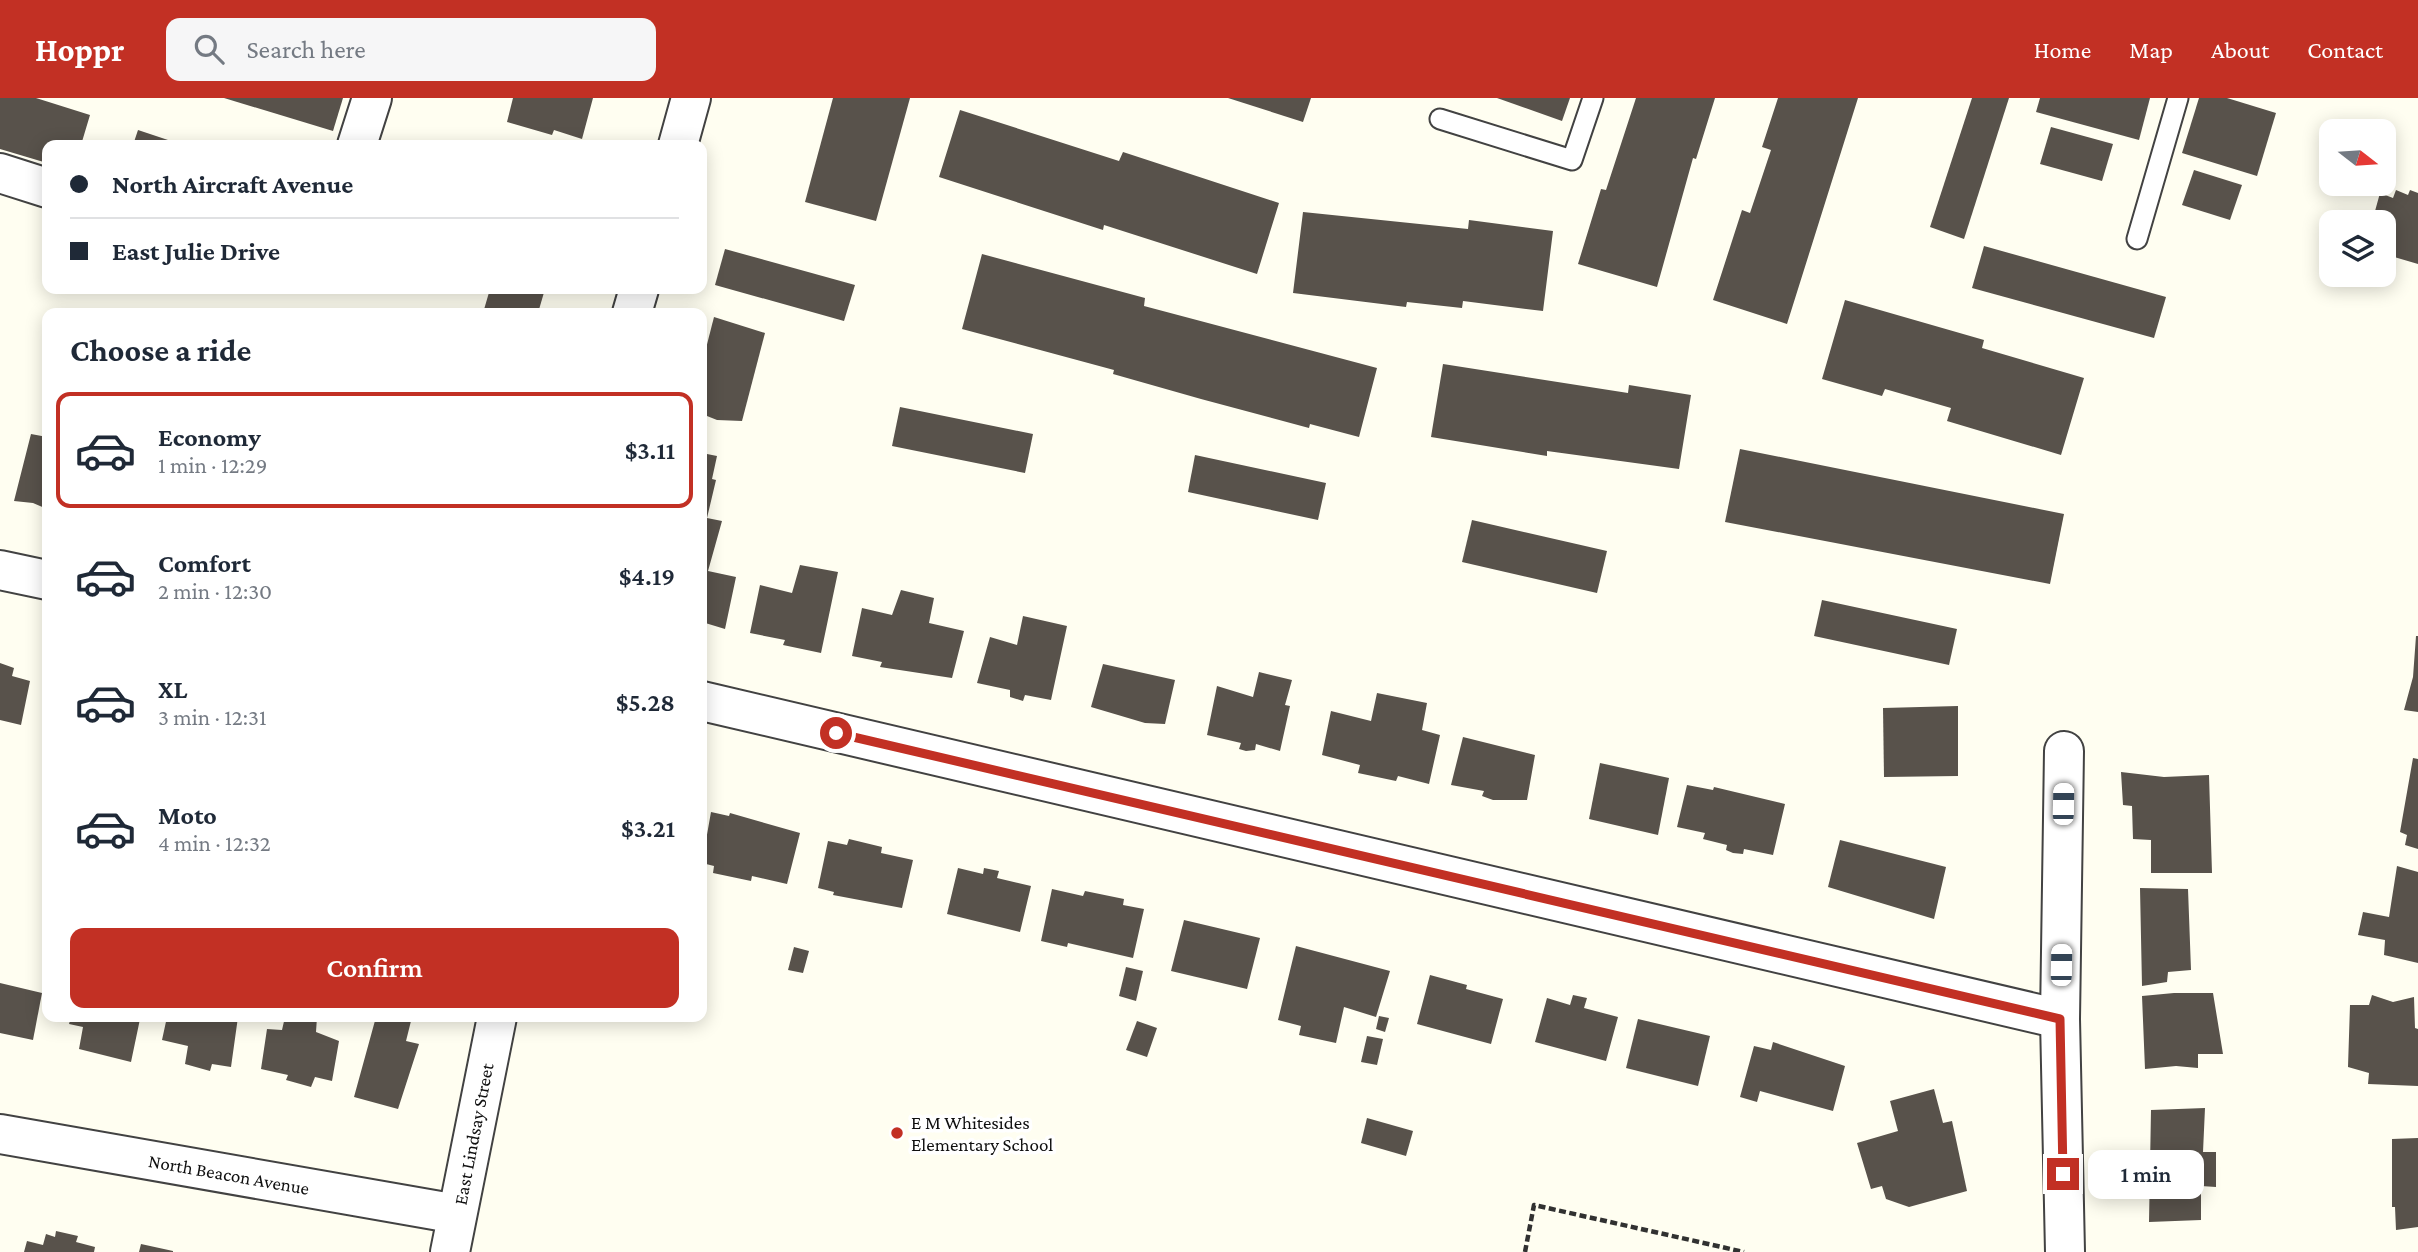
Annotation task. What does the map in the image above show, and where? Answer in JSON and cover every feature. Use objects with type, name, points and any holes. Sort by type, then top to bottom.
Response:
[{"type":"street","points":[[359,140],[372,98]]},
{"type":"street","points":[[679,140],[691,98]]},
{"type":"street","points":[[0,173],[42,186]]},
{"type":"street","points":[[0,570],[42,579]]},
{"type":"street","points":[[707,702],[2060,1019]]},
{"type":"street","points":[[2064,751],[2060,1019],[2065,1252]]},
{"type":"street","name":"East Lindsay Street","points":[[450,1252],[496,1022]]},
{"type":"street","name":"North Beacon Avenue","points":[[0,1134],[457,1214]]},
{"type":"lane","points":[[1440,118],[1572,160],[1593,98]]},
{"type":"lane","points":[[2137,239],[2178,98]]},
{"type":"path","points":[[1525,1252],[1534,1205],[1744,1252]]},
{"type":"building","points":[[0,98],[36,98],[90,115],[82,140],[42,140],[42,162],[0,149]]},
{"type":"building","points":[[224,98],[343,98],[333,131]]},
{"type":"building","points":[[513,98],[593,98],[582,139],[554,130],[552,135],[507,122]]},
{"type":"building","points":[[833,98],[910,98],[876,221],[805,202]]},
{"type":"building","points":[[1228,98],[1311,98],[1303,122]]},
{"type":"building","points":[[1497,98],[1570,98],[1562,121]]},
{"type":"building","points":[[1636,98],[1715,98],[1696,159],[1693,158],[1657,287],[1578,264],[1601,189],[1606,190]]},
{"type":"building","points":[[1778,98],[1858,98],[1787,324],[1713,300],[1742,210],[1750,213],[1771,150],[1762,147]]},
{"type":"building","points":[[1972,98],[2009,98],[1964,239],[1930,227]]},
{"type":"building","points":[[2040,98],[2150,98],[2139,140],[2036,112]]},
{"type":"building","points":[[2199,98],[2227,98],[2276,113],[2257,176],[2182,153]]},
{"type":"building","points":[[960,110],[1119,161],[1123,152],[1279,203],[1257,274],[1104,225],[1103,230],[939,177]]},
{"type":"building","points":[[2051,127],[2113,144],[2102,181],[2040,164]]},
{"type":"building","points":[[138,130],[168,140],[135,140]]},
{"type":"building","points":[[2194,170],[2242,185],[2230,220],[2182,205]]},
{"type":"building","points":[[2396,190],[2408,195],[2410,190],[2418,193],[2418,264],[2396,258],[2396,210],[2375,210],[2379,196],[2396,196]]},
{"type":"building","points":[[1303,212],[1468,229],[1469,220],[1553,231],[1543,311],[1463,301],[1462,308],[1407,302],[1406,307],[1293,293]]},
{"type":"building","points":[[1984,246],[2166,297],[2154,338],[1972,288]]},
{"type":"building","points":[[725,249],[855,285],[844,321],[715,285]]},
{"type":"building","points":[[982,254],[1145,298],[1144,306],[1377,368],[1359,437],[1310,424],[1309,428],[1201,399],[1113,374],[1114,370],[962,329]]},
{"type":"building","points":[[489,294],[544,294],[539,308],[484,308]]},
{"type":"building","points":[[1845,300],[1984,340],[1982,348],[2084,378],[2061,455],[1947,421],[1951,408],[1885,389],[1882,396],[1822,379]]},
{"type":"building","points":[[714,317],[765,333],[742,421],[717,420],[707,416],[707,344]]},
{"type":"building","points":[[1443,364],[1628,393],[1629,385],[1691,395],[1679,469],[1547,451],[1547,456],[1431,437]]},
{"type":"building","points":[[900,407],[1033,434],[1025,473],[892,446]]},
{"type":"building","points":[[31,434],[42,436],[42,507],[14,501]]},
{"type":"building","points":[[1740,449],[2064,514],[2050,584],[1725,522]]},
{"type":"building","points":[[707,454],[717,456],[712,479],[716,480],[707,518]]},
{"type":"building","points":[[1195,455],[1326,483],[1318,520],[1188,492]]},
{"type":"building","points":[[707,518],[722,521],[708,571],[736,577],[725,629],[707,624]]},
{"type":"building","points":[[1472,520],[1607,551],[1597,593],[1462,562]]},
{"type":"building","points":[[800,565],[838,572],[821,653],[783,645],[785,640],[750,633],[760,585],[792,593]]},
{"type":"building","points":[[901,590],[934,598],[929,623],[964,631],[952,678],[880,667],[882,662],[852,656],[862,608],[892,615]]},
{"type":"building","points":[[1822,600],[1957,629],[1949,665],[1814,636]]},
{"type":"building","points":[[1023,616],[1067,626],[1051,700],[1025,695],[1023,701],[1010,697],[1010,690],[977,683],[990,637],[1017,645]]},
{"type":"building","points":[[2416,636],[2418,712],[2404,710],[2413,677]]},
{"type":"building","points":[[0,663],[14,668],[12,676],[30,681],[21,725],[0,720]]},
{"type":"building","points":[[1103,664],[1175,680],[1165,724],[1145,723],[1091,707]]},
{"type":"building","points":[[1259,672],[1292,680],[1285,705],[1290,706],[1280,751],[1256,744],[1255,750],[1246,751],[1239,749],[1241,743],[1207,735],[1217,686],[1253,697]]},
{"type":"building","points":[[1377,693],[1427,703],[1422,730],[1440,735],[1429,784],[1398,776],[1396,781],[1358,773],[1360,765],[1322,755],[1331,711],[1371,721]]},
{"type":"building","points":[[1958,706],[1958,776],[1884,777],[1883,708]]},
{"type":"building","points":[[1463,737],[1535,755],[1527,800],[1493,800],[1482,796],[1484,791],[1451,785]]},
{"type":"building","points":[[2413,758],[2418,759],[2418,849],[2405,845],[2407,835],[2400,832]]},
{"type":"building","points":[[1600,763],[1669,778],[1658,835],[1589,819]]},
{"type":"building","points":[[2121,772],[2164,777],[2209,775],[2212,873],[2151,873],[2151,840],[2133,839],[2132,806],[2123,805]]},
{"type":"building","points":[[1687,785],[1713,790],[1714,787],[1785,804],[1773,855],[1744,849],[1743,854],[1733,853],[1726,850],[1727,845],[1703,839],[1705,833],[1677,827]]},
{"type":"building","points":[[711,812],[729,816],[730,813],[800,833],[787,884],[752,876],[751,881],[713,873],[714,866],[707,864],[707,835]]},
{"type":"building","points":[[849,839],[882,847],[881,853],[913,860],[902,908],[833,895],[834,892],[818,888],[828,841],[847,845]]},
{"type":"building","points":[[1840,840],[1946,867],[1934,919],[1828,887]]},
{"type":"building","points":[[2397,866],[2418,872],[2418,963],[2384,955],[2385,940],[2358,935],[2363,912],[2389,917]]},
{"type":"building","points":[[958,868],[983,874],[984,868],[999,871],[997,878],[1031,886],[1020,932],[947,914]]},
{"type":"building","points":[[2140,888],[2188,889],[2191,970],[2168,972],[2167,982],[2142,986]]},
{"type":"building","points":[[1052,889],[1083,896],[1085,891],[1124,899],[1123,905],[1144,909],[1133,958],[1068,943],[1067,947],[1041,941]]},
{"type":"building","points":[[1184,920],[1260,938],[1247,989],[1171,971]]},
{"type":"building","points":[[1296,946],[1390,971],[1376,1017],[1344,1007],[1336,1043],[1299,1035],[1301,1026],[1278,1020]]},
{"type":"building","points":[[794,947],[809,951],[803,973],[788,970]]},
{"type":"building","points":[[1126,967],[1143,971],[1136,1001],[1119,996]]},
{"type":"building","points":[[1430,975],[1503,999],[1491,1044],[1417,1024]]},
{"type":"building","points":[[0,983],[42,993],[33,1040],[0,1033]]},
{"type":"building","points":[[2213,993],[2223,1054],[2198,1054],[2198,1068],[2176,1066],[2145,1069],[2142,996]]},
{"type":"building","points":[[1573,995],[1587,998],[1584,1008],[1618,1017],[1606,1061],[1535,1042],[1547,998],[1570,1005]]},
{"type":"building","points":[[2372,995],[2393,1002],[2414,997],[2415,1028],[2418,1029],[2418,1086],[2368,1084],[2369,1073],[2348,1067],[2350,1005],[2369,1005]]},
{"type":"building","points":[[1379,1016],[1389,1018],[1385,1032],[1376,1029]]},
{"type":"building","points":[[1638,1019],[1710,1036],[1698,1086],[1626,1068]]},
{"type":"building","points":[[1137,1021],[1157,1028],[1147,1057],[1126,1050]]},
{"type":"building","points":[[139,1022],[131,1062],[79,1049],[83,1027],[69,1024]]},
{"type":"building","points":[[166,1022],[237,1022],[231,1067],[212,1064],[210,1071],[185,1064],[188,1046],[162,1040]]},
{"type":"building","points":[[284,1022],[317,1022],[316,1032],[339,1041],[332,1081],[315,1077],[311,1087],[286,1080],[288,1075],[261,1069],[267,1029],[282,1030]]},
{"type":"building","points":[[375,1022],[411,1022],[406,1041],[419,1044],[398,1109],[354,1097]]},
{"type":"building","points":[[1367,1036],[1383,1039],[1377,1065],[1361,1062]]},
{"type":"building","points":[[1773,1042],[1845,1066],[1833,1111],[1760,1091],[1757,1102],[1740,1097],[1754,1046],[1771,1050]]},
{"type":"building","points":[[1934,1089],[1943,1123],[1952,1121],[1967,1191],[1909,1207],[1886,1199],[1882,1186],[1871,1189],[1857,1143],[1898,1131],[1890,1101]]},
{"type":"building","points":[[2205,1108],[2203,1152],[2216,1152],[2216,1187],[2201,1186],[2201,1220],[2149,1222],[2151,1110]]},
{"type":"building","points":[[1367,1118],[1413,1131],[1406,1156],[1361,1143]]},
{"type":"building","points":[[2418,1138],[2418,1227],[2396,1230],[2395,1207],[2392,1207],[2392,1139]]},
{"type":"building","points":[[56,1231],[78,1236],[76,1242],[95,1247],[94,1252],[24,1252],[27,1241],[43,1245],[46,1234],[55,1237]]},
{"type":"building","points":[[141,1244],[173,1251],[173,1252],[139,1252]]},
{"type":"place","name":"E M Whitesides Elementary School","points":[[897,1133]]},
{"type":"route","points":[[836,733],[2060,1019],[2063,1174]]}]
